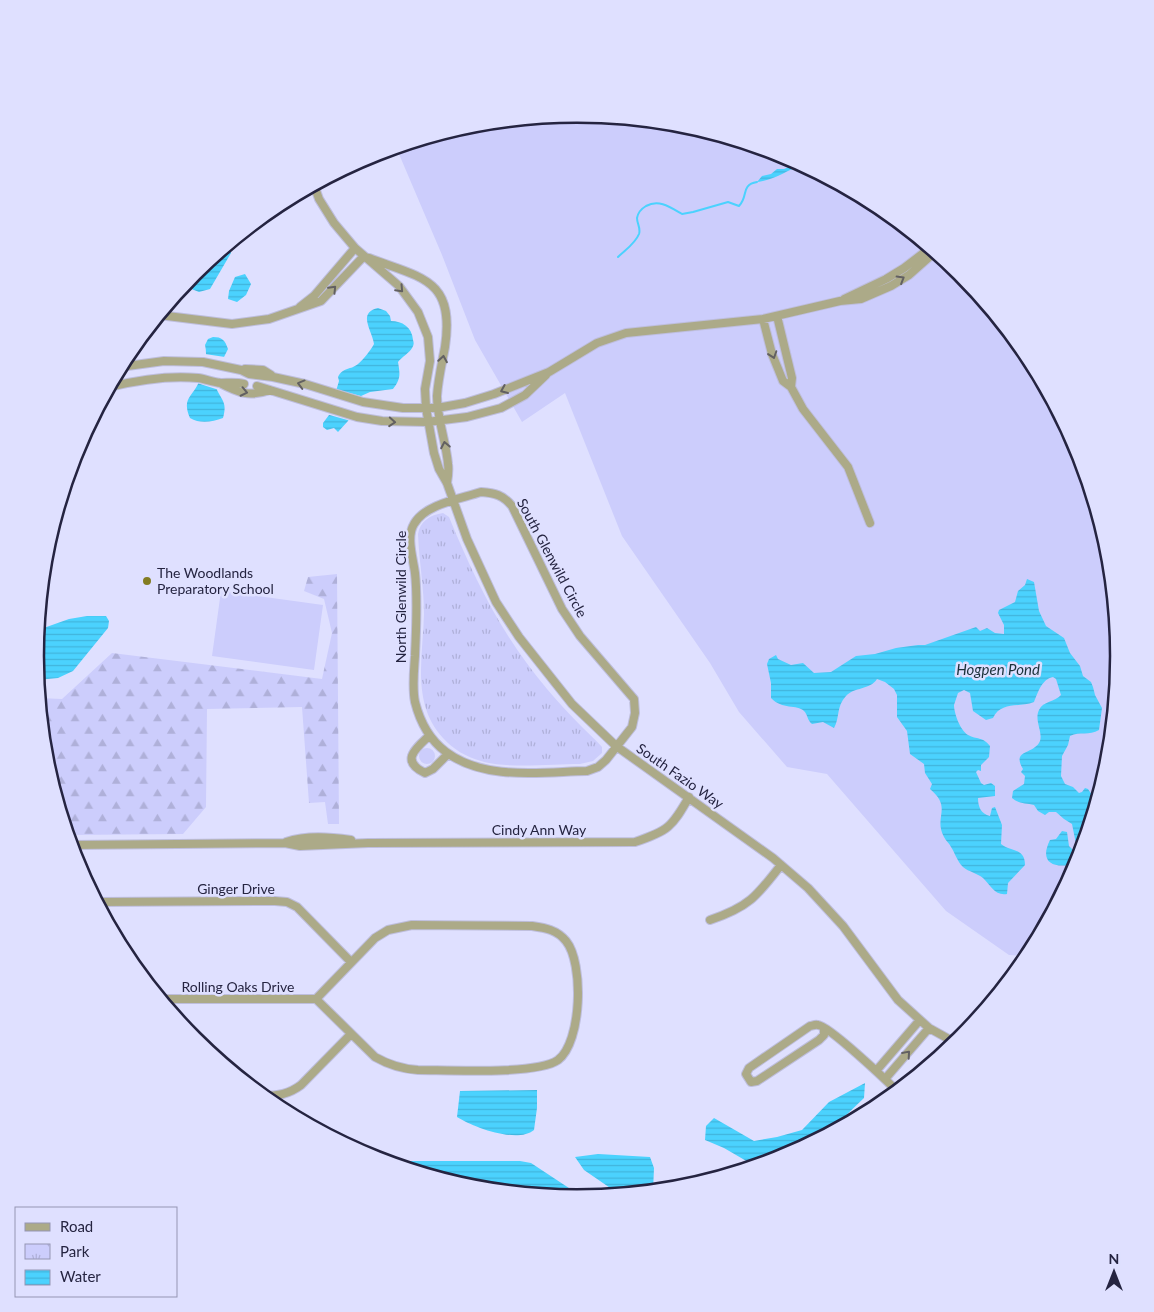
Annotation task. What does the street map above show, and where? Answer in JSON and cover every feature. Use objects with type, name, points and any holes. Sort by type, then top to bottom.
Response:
[{"type":"street","name":"South Fazio Way","points":[[316,191],[334,223],[355,248],[399,286],[418,312],[428,337],[430,361],[425,389],[427,422],[439,469],[447,483],[467,539],[485,579],[496,602],[519,637],[572,704],[616,746],[690,797],[782,865],[808,888],[843,926],[898,1000],[919,1021],[948,1039]]},
{"type":"street","points":[[294,312],[314,296],[355,248]]},
{"type":"street","points":[[840,301],[886,279],[925,252]]},
{"type":"street","name":"South Fazio Way","points":[[364,256],[412,273],[428,282],[440,295],[447,311],[446,335],[437,393],[437,408],[448,464],[447,483]]},
{"type":"street","points":[[166,316],[232,324],[269,319],[294,312],[321,301],[364,256]]},
{"type":"street","points":[[130,366],[164,361],[203,362],[241,370],[263,370],[273,377],[305,384],[363,402],[403,408],[437,408],[465,404],[549,372],[597,343],[626,333],[763,319],[840,301],[861,299],[891,286],[914,271],[930,256]]},
{"type":"street","points":[[777,316],[792,378],[791,387]]},
{"type":"street","points":[[763,319],[773,357],[783,381],[791,387],[804,409],[848,468],[870,523]]},
{"type":"street","points":[[164,361],[165,378]]},
{"type":"street","points":[[257,386],[357,417],[382,421],[427,422],[502,408],[526,395],[549,372]]},
{"type":"street","points":[[270,390],[273,377]]},
{"type":"street","points":[[117,385],[165,378],[199,378],[244,384]]},
{"type":"street","points":[[220,382],[232,389],[249,394],[258,394],[270,390]]},
{"type":"street","name":"South Glenwild Circle","points":[[419,716],[437,745],[448,754],[484,770],[500,772],[587,771],[598,767],[606,760],[632,727],[635,713],[634,699],[580,636],[562,609],[512,506],[506,498],[495,493],[481,492],[453,501]]},
{"type":"street","name":"North Glenwild Circle","points":[[419,716],[413,684],[417,612],[411,539],[412,526],[420,515],[429,509],[453,501]]},
{"type":"street","points":[[430,736],[414,750],[411,759],[415,768],[425,773],[433,769],[448,754]]},
{"type":"street","name":"Cindy Ann Way","points":[[79,845],[285,843],[298,838],[327,837],[368,843],[635,842],[659,834],[676,820],[690,797]]},
{"type":"street","points":[[710,920],[732,912],[755,897],[782,865]]},
{"type":"street","name":"Ginger Drive","points":[[104,902],[276,900],[287,902],[297,907],[351,962]]},
{"type":"street","points":[[412,925],[532,926],[549,929],[567,942],[574,960],[577,992],[576,1025],[571,1043],[566,1053],[558,1061],[536,1068],[401,1069],[375,1057],[316,998],[351,962],[375,938],[388,930],[400,927],[412,925]]},
{"type":"street","name":"Rolling Oaks Drive","points":[[169,1000],[316,998]]},
{"type":"street","points":[[876,1071],[919,1021]]},
{"type":"street","points":[[824,1028],[824,1035],[819,1040],[757,1081],[751,1082],[746,1074],[749,1068],[810,1026],[818,1025],[824,1028],[892,1086]]},
{"type":"street","points":[[885,1079],[929,1028]]},
{"type":"street","points":[[276,1095],[292,1091],[301,1085],[351,1034]]},
{"type":"green space","points":[[577,123],[647,127],[715,141],[748,151],[781,163],[844,194],[902,233],[929,255],[978,304],[1000,331],[1039,389],[1070,452],[1092,518],[1100,552],[1106,586],[1109,621],[1109,691],[1106,726],[1092,794],[1070,860],[1039,923],[1018,955],[1009,955],[946,911],[827,774],[787,767],[739,712],[710,663],[622,536],[565,393],[522,422],[475,340],[442,255],[399,154],[439,141],[507,127]]},
{"type":"green space","points":[[443,513],[449,517],[491,607],[516,649],[551,694],[602,747],[602,753],[593,761],[580,764],[530,766],[504,765],[481,761],[465,755],[451,746],[433,724],[426,710],[421,679],[424,604],[418,534],[426,519]]},
{"type":"green space","points":[[337,574],[339,824],[328,824],[325,802],[309,803],[302,707],[207,709],[206,807],[183,834],[75,835],[54,760],[46,698],[62,699],[112,653],[322,679],[332,633],[324,599],[304,591],[308,577]]},
{"type":"green space","points":[[221,591],[323,605],[314,670],[212,656]]},
{"type":"green space","points":[[427,748],[435,756],[427,764],[419,756]]},
{"type":"water","points":[[789,167],[793,168],[770,179],[757,182],[762,176],[771,174],[777,169]]},
{"type":"water","points":[[231,250],[210,289],[199,292],[191,289]]},
{"type":"water","points":[[245,274],[251,284],[246,295],[237,302],[228,299],[235,277]]},
{"type":"water","points":[[378,308],[386,311],[391,321],[399,322],[408,328],[412,335],[413,346],[398,362],[399,376],[393,389],[370,392],[361,396],[348,421],[338,432],[334,428],[327,430],[323,427],[323,423],[329,415],[339,381],[338,377],[342,372],[360,362],[374,344],[367,318],[372,310]]},
{"type":"water","points":[[213,337],[223,340],[228,349],[224,357],[217,390],[225,409],[223,418],[206,422],[198,421],[190,418],[187,403],[204,370],[206,360],[205,345],[208,339]]},
{"type":"water","name":"Hogpen Pond","points":[[1027,579],[1034,582],[1039,611],[1046,626],[1064,638],[1070,653],[1080,666],[1083,676],[1091,682],[1102,708],[1099,730],[1092,733],[1070,736],[1062,756],[1061,776],[1065,784],[1073,787],[1079,793],[1085,788],[1088,789],[1092,795],[1076,844],[1072,824],[1056,812],[1049,812],[1045,815],[1038,811],[1034,805],[1012,798],[1013,791],[1024,784],[1025,776],[1021,772],[1023,769],[1020,758],[1040,741],[1041,737],[1037,718],[1039,710],[1043,705],[1061,695],[1056,679],[1053,677],[1049,678],[1043,683],[1034,702],[1006,707],[996,713],[993,718],[986,720],[973,711],[970,693],[964,690],[958,693],[954,705],[956,717],[960,725],[965,733],[982,739],[990,746],[989,757],[981,765],[981,771],[978,770],[976,772],[981,783],[984,785],[991,783],[995,786],[995,796],[978,798],[979,807],[984,814],[990,816],[992,808],[995,807],[1002,825],[1001,844],[1020,853],[1024,860],[1025,865],[1008,883],[1007,894],[1003,894],[994,890],[981,876],[963,867],[944,837],[940,824],[942,807],[937,796],[930,789],[932,784],[925,773],[924,764],[910,754],[907,731],[897,717],[897,695],[894,689],[877,679],[874,683],[853,691],[846,696],[839,708],[834,728],[823,722],[812,724],[801,709],[784,706],[771,698],[771,683],[767,664],[769,659],[776,655],[778,659],[791,665],[803,663],[814,673],[831,672],[856,656],[875,654],[896,648],[925,645],[976,627],[980,631],[987,628],[995,633],[1004,634],[1004,625],[998,613],[999,610],[1015,602],[1018,591],[1025,585]]},
{"type":"water","points":[[87,616],[106,616],[109,621],[108,628],[73,671],[58,678],[45,679],[45,628],[69,619]]},
{"type":"water","name":"Hogpen Pond","points":[[1062,831],[1067,832],[1069,846],[1073,850],[1067,865],[1063,866],[1052,864],[1046,853],[1050,840],[1056,839]]},
{"type":"water","points":[[865,1083],[864,1098],[842,1119],[781,1149],[748,1161],[705,1140],[706,1126],[714,1118],[754,1141],[802,1130],[829,1102]]},
{"type":"water","points":[[537,1090],[534,1130],[526,1134],[506,1135],[495,1133],[457,1117],[460,1091]]},
{"type":"water","points":[[598,1154],[650,1157],[654,1168],[653,1184],[610,1188],[584,1170],[575,1157]]},
{"type":"water","points":[[406,1161],[520,1161],[531,1163],[570,1189],[507,1185],[439,1171]]},
{"type":"pier","points":[[205,354],[225,357],[219,390],[197,383]]},
{"type":"pier","points":[[334,389],[365,397],[351,421],[326,414]]},
{"type":"waterway","points":[[618,257],[637,238],[640,230],[637,216],[646,206],[655,203],[660,204],[682,214],[728,202],[739,206],[744,198],[746,188],[752,183],[757,182]]},
{"type":"place","name":"The Woodlands Preparatory School","points":[[147,581]]}]
